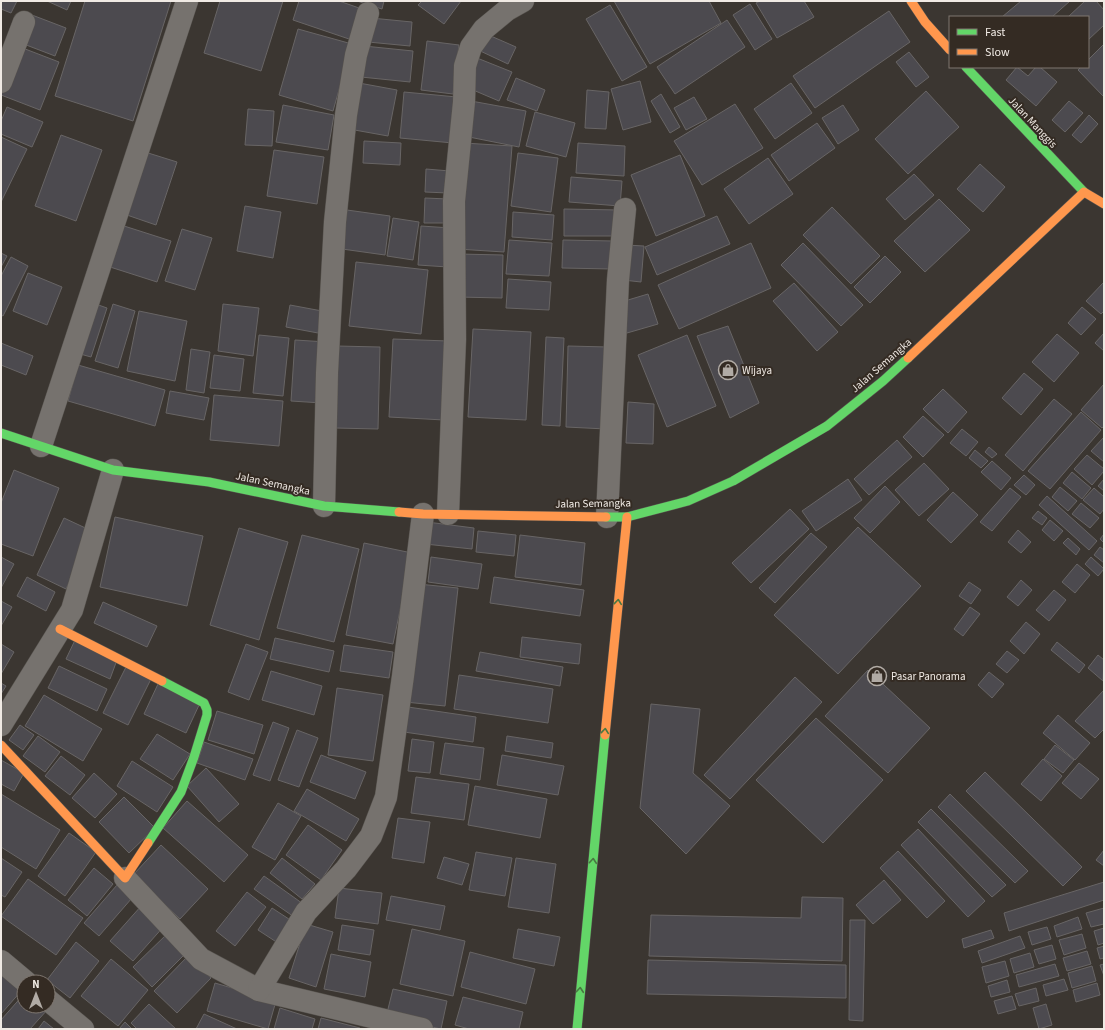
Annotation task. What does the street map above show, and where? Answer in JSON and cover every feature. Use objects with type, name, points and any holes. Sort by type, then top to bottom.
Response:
[{"type":"street","points":[[40,446],[187,1]]},
{"type":"street","points":[[448,514],[454,339],[454,201],[464,102],[465,66],[471,47],[484,29],[507,10],[523,1]]},
{"type":"street","points":[[911,1],[925,22],[949,49]]},
{"type":"street","points":[[324,506],[327,373],[334,222],[346,114],[356,55],[368,14]]},
{"type":"street","points":[[1,82],[24,22]]},
{"type":"street","name":"Jalan Manggis","points":[[967,68],[1084,192],[1104,204]]},
{"type":"street","name":"Jalan Semangka","points":[[1,433],[113,470],[209,482],[324,506],[423,514],[617,517],[688,501],[733,481],[827,426],[884,381],[1084,192]]},
{"type":"street","points":[[577,1029],[605,733],[617,517],[618,280],[625,209]]},
{"type":"street","points":[[1,725],[72,610],[113,470]]},
{"type":"street","points":[[258,990],[306,912],[346,869],[371,836],[386,797],[423,514]]},
{"type":"street","points":[[60,629],[136,667],[204,704],[207,710],[207,715],[194,757],[181,792],[125,878]]},
{"type":"street","points":[[1,745],[200,959],[258,990],[422,1029]]},
{"type":"street","points":[[1,961],[16,974]]},
{"type":"street","points":[[56,1007],[83,1029]]},
{"type":"building","points":[[1,1],[17,1],[11,13],[1,9]]},
{"type":"building","points":[[47,1],[71,1],[67,10]]},
{"type":"building","points":[[85,1],[171,1],[133,121],[55,96]]},
{"type":"building","points":[[220,1],[283,1],[261,71],[204,53]]},
{"type":"building","points":[[299,1],[339,1],[362,9],[352,40],[293,20]]},
{"type":"building","points":[[357,1],[384,1],[382,9]]},
{"type":"building","points":[[422,1],[461,1],[444,24],[418,5]]},
{"type":"building","points":[[614,1],[709,1],[721,23],[650,64]]},
{"type":"building","points":[[760,1],[804,1],[814,17],[777,38],[756,3]]},
{"type":"building","points":[[1021,1],[1070,1],[1053,16],[1003,16]]},
{"type":"building","points":[[1085,1],[1096,1],[1104,10],[1104,25],[1089,39],[1089,16],[1069,16]]},
{"type":"building","points":[[750,4],[772,39],[755,50],[733,15]]},
{"type":"building","points":[[610,5],[647,67],[622,81],[586,19]]},
{"type":"building","points":[[889,11],[910,42],[815,108],[793,76]]},
{"type":"building","points":[[32,15],[66,28],[55,56],[21,43]]},
{"type":"building","points":[[371,18],[412,22],[410,46],[368,42]]},
{"type":"building","points":[[727,20],[745,47],[675,94],[657,67]]},
{"type":"building","points":[[298,29],[352,44],[333,111],[279,95]]},
{"type":"building","points":[[484,33],[516,47],[508,64],[476,49]]},
{"type":"building","points":[[427,41],[459,45],[453,94],[421,90]]},
{"type":"building","points":[[1104,44],[1104,97],[1078,70],[1080,68],[1089,68],[1089,59]]},
{"type":"building","points":[[364,46],[413,51],[410,82],[361,77]]},
{"type":"building","points":[[20,47],[59,62],[40,110],[1,95]]},
{"type":"building","points":[[909,52],[929,77],[916,87],[896,62]]},
{"type":"building","points":[[477,58],[512,72],[499,101],[466,87]]},
{"type":"building","points":[[1016,68],[1028,76],[1035,68],[1041,68],[1057,82],[1036,106],[1006,80]]},
{"type":"building","points":[[516,78],[545,90],[537,111],[507,100]]},
{"type":"building","points":[[640,81],[651,122],[623,130],[611,89]]},
{"type":"building","points":[[359,83],[397,90],[388,136],[349,129]]},
{"type":"building","points":[[791,83],[812,113],[775,139],[754,109]]},
{"type":"building","points":[[587,90],[609,92],[606,129],[585,128]]},
{"type":"building","points":[[926,91],[959,127],[908,174],[875,139]]},
{"type":"building","points":[[404,92],[457,97],[453,143],[400,138]]},
{"type":"building","points":[[661,94],[680,127],[670,133],[651,101]]},
{"type":"building","points":[[694,97],[707,119],[686,130],[674,108]]},
{"type":"building","points":[[471,101],[526,111],[519,147],[464,136]]},
{"type":"building","points":[[1069,101],[1083,113],[1065,132],[1052,120]]},
{"type":"building","points":[[735,104],[763,148],[702,185],[674,141]]},
{"type":"building","points":[[283,105],[334,115],[328,150],[276,142]]},
{"type":"building","points":[[843,105],[859,130],[838,144],[822,118]]},
{"type":"building","points":[[7,107],[43,122],[32,147],[1,134],[1,121]]},
{"type":"building","points":[[248,109],[274,111],[272,146],[245,145]]},
{"type":"building","points":[[535,112],[575,123],[566,157],[526,146]]},
{"type":"building","points":[[1089,115],[1098,124],[1081,143],[1072,135]]},
{"type":"building","points":[[817,123],[835,148],[789,181],[771,155]]},
{"type":"building","points":[[61,135],[102,150],[76,221],[35,206]]},
{"type":"building","points":[[1,137],[27,149],[1,202]]},
{"type":"building","points":[[364,141],[401,143],[400,165],[363,163]]},
{"type":"building","points":[[464,143],[512,146],[504,252],[457,249]]},
{"type":"building","points":[[578,143],[625,146],[624,176],[576,173]]},
{"type":"building","points":[[274,150],[324,157],[317,204],[267,196]]},
{"type":"building","points":[[145,152],[177,162],[156,225],[124,214]]},
{"type":"building","points":[[518,153],[558,158],[551,212],[511,206]]},
{"type":"building","points":[[680,155],[705,216],[656,236],[631,175]]},
{"type":"building","points":[[768,158],[793,194],[749,224],[724,189]]},
{"type":"building","points":[[980,164],[1005,187],[983,212],[957,189]]},
{"type":"building","points":[[426,169],[450,171],[448,193],[425,192]]},
{"type":"building","points":[[914,174],[934,195],[905,220],[886,199]]},
{"type":"building","points":[[571,177],[622,181],[620,206],[569,202]]},
{"type":"building","points":[[425,198],[448,199],[447,223],[424,223]]},
{"type":"building","points":[[939,199],[970,230],[925,272],[894,241]]},
{"type":"building","points":[[245,206],[281,212],[273,258],[237,251]]},
{"type":"building","points":[[832,207],[880,256],[851,284],[803,235]]},
{"type":"building","points":[[564,209],[619,210],[619,236],[564,236]]},
{"type":"building","points":[[347,210],[390,216],[385,255],[342,249]]},
{"type":"building","points":[[513,212],[554,215],[552,240],[512,237]]},
{"type":"building","points":[[717,216],[730,244],[657,275],[645,247]]},
{"type":"building","points":[[393,218],[419,222],[413,260],[387,256]]},
{"type":"building","points":[[121,225],[171,241],[157,282],[107,266]]},
{"type":"building","points":[[421,226],[451,228],[448,267],[418,265]]},
{"type":"building","points":[[182,229],[212,238],[195,290],[165,281]]},
{"type":"building","points":[[509,240],[552,243],[549,276],[506,274]]},
{"type":"building","points":[[563,240],[613,241],[612,269],[562,268]]},
{"type":"building","points":[[751,243],[771,288],[679,329],[658,285]]},
{"type":"building","points":[[803,243],[863,305],[841,326],[781,265]]},
{"type":"building","points":[[626,245],[644,246],[641,282],[623,280]]},
{"type":"building","points":[[1,253],[7,256],[1,267]]},
{"type":"building","points":[[459,254],[503,255],[502,298],[458,297]]},
{"type":"building","points":[[885,256],[901,272],[870,303],[854,287]]},
{"type":"building","points":[[11,257],[28,266],[3,316],[1,315],[1,276]]},
{"type":"building","points":[[356,262],[428,270],[421,334],[349,326]]},
{"type":"building","points":[[28,273],[62,287],[47,325],[13,311]]},
{"type":"building","points":[[508,279],[551,282],[549,310],[506,308]]},
{"type":"building","points":[[1104,282],[1104,311],[1101,314],[1086,301]]},
{"type":"building","points":[[794,283],[838,332],[817,351],[773,301]]},
{"type":"building","points":[[648,294],[658,324],[627,333],[618,303]]},
{"type":"building","points":[[90,302],[107,308],[91,357],[73,352]]},
{"type":"building","points":[[113,304],[135,311],[118,368],[95,361]]},
{"type":"building","points":[[223,304],[259,308],[253,356],[218,351]]},
{"type":"building","points":[[290,305],[322,311],[318,333],[286,327]]},
{"type":"building","points":[[1082,307],[1096,319],[1081,335],[1068,323]]},
{"type":"building","points":[[139,311],[187,321],[175,381],[127,371]]},
{"type":"building","name":"Wijaya","points":[[728,326],[759,403],[730,418],[697,336]]},
{"type":"building","points":[[473,329],[531,332],[526,420],[468,417]]},
{"type":"building","points":[[1104,333],[1104,351],[1095,343]]},
{"type":"building","points":[[1057,334],[1079,353],[1054,382],[1032,362]]},
{"type":"building","points":[[259,335],[289,338],[283,396],[253,393]]},
{"type":"building","points":[[687,335],[716,406],[667,427],[638,355]]},
{"type":"building","points":[[546,337],[564,338],[560,426],[542,425]]},
{"type":"building","points":[[393,339],[448,341],[444,420],[389,417]]},
{"type":"building","points":[[295,340],[327,342],[322,403],[291,401]]},
{"type":"building","points":[[1,343],[33,356],[26,375],[1,365]]},
{"type":"building","points":[[337,346],[380,347],[378,429],[335,428]]},
{"type":"building","points":[[568,346],[608,347],[606,429],[566,427]]},
{"type":"building","points":[[191,349],[210,352],[204,393],[186,390]]},
{"type":"building","points":[[214,355],[244,359],[240,391],[210,388]]},
{"type":"building","points":[[78,365],[165,390],[155,426],[68,401]]},
{"type":"building","points":[[1024,373],[1043,389],[1021,415],[1002,398]]},
{"type":"building","points":[[1104,384],[1104,426],[1102,428],[1081,410]]},
{"type":"building","points":[[943,389],[967,412],[948,433],[923,409]]},
{"type":"building","points":[[170,391],[209,398],[204,420],[166,413]]},
{"type":"building","points":[[214,395],[283,401],[279,446],[210,440]]},
{"type":"building","points":[[1054,399],[1072,414],[1023,471],[1005,455]]},
{"type":"building","points":[[628,402],[654,404],[653,444],[626,443]]},
{"type":"building","points":[[1081,412],[1101,430],[1050,489],[1028,471]]},
{"type":"building","points":[[923,416],[944,435],[923,457],[903,437]]},
{"type":"building","points":[[962,429],[978,442],[966,456],[950,443]]},
{"type":"building","points":[[1104,437],[1104,462],[1091,451]]},
{"type":"building","points":[[897,440],[912,457],[869,495],[854,479]]},
{"type":"building","points":[[989,447],[997,454],[992,458],[985,452]]},
{"type":"building","points":[[975,450],[988,461],[981,468],[969,458]]},
{"type":"building","points":[[1087,455],[1104,469],[1092,485],[1074,469]]},
{"type":"building","points":[[992,461],[1011,478],[1001,490],[981,472]]},
{"type":"building","points":[[924,463],[949,489],[919,516],[895,490]]},
{"type":"building","points":[[14,470],[59,488],[33,556],[1,544],[1,503]]},
{"type":"building","points":[[1072,472],[1091,488],[1082,499],[1063,483]]},
{"type":"building","points":[[1024,475],[1035,485],[1026,495],[1014,485]]},
{"type":"building","points":[[848,479],[862,500],[816,531],[802,511]]},
{"type":"building","points":[[1104,479],[1104,491],[1098,486]]},
{"type":"building","points":[[885,486],[900,502],[870,533],[854,518]]},
{"type":"building","points":[[1060,487],[1077,501],[1068,511],[1052,497]]},
{"type":"building","points":[[1010,488],[1021,497],[992,531],[980,522]]},
{"type":"building","points":[[1094,488],[1104,497],[1104,509],[1100,514],[1083,500]]},
{"type":"building","points":[[953,492],[978,515],[951,543],[927,520]]},
{"type":"building","points":[[1047,496],[1097,541],[1089,550],[1039,505]]},
{"type":"building","points":[[1081,503],[1099,518],[1090,528],[1072,514]]},
{"type":"building","points":[[790,509],[809,529],[751,583],[732,563]]},
{"type":"building","points":[[1038,511],[1047,518],[1042,525],[1032,518]]},
{"type":"building","points":[[115,517],[203,536],[187,606],[100,587]]},
{"type":"building","points":[[64,518],[94,532],[66,589],[37,575]]},
{"type":"building","points":[[1050,520],[1063,531],[1054,541],[1042,530]]},
{"type":"building","points":[[427,522],[474,528],[472,549],[425,544]]},
{"type":"building","points":[[858,527],[921,586],[838,674],[774,615]]},
{"type":"building","points":[[239,528],[288,542],[259,640],[210,625]]},
{"type":"building","points":[[1018,530],[1031,542],[1021,553],[1008,542]]},
{"type":"building","points":[[478,531],[516,535],[514,556],[476,552]]},
{"type":"building","points":[[811,533],[827,547],[775,603],[759,588]]},
{"type":"building","points":[[1104,534],[1104,543],[1100,539]]},
{"type":"building","points":[[302,535],[359,549],[334,642],[277,628]]},
{"type":"building","points":[[520,535],[585,543],[581,585],[515,577]]},
{"type":"building","points":[[1068,538],[1080,549],[1076,555],[1063,543]]},
{"type":"building","points":[[364,543],[412,553],[393,644],[346,635]]},
{"type":"building","points":[[1100,547],[1104,550],[1104,563],[1094,555]]},
{"type":"building","points":[[1,557],[14,564],[1,588]]},
{"type":"building","points":[[431,557],[482,564],[478,589],[428,582]]},
{"type":"building","points":[[1091,557],[1104,569],[1098,576],[1085,564]]},
{"type":"building","points":[[1077,564],[1090,575],[1075,593],[1062,582]]},
{"type":"building","points":[[27,577],[55,592],[46,611],[17,596]]},
{"type":"building","points":[[494,577],[584,590],[580,616],[490,603]]},
{"type":"building","points":[[1021,580],[1032,590],[1018,606],[1007,597]]},
{"type":"building","points":[[969,582],[981,590],[971,604],[959,596]]},
{"type":"building","points":[[418,584],[458,588],[445,706],[405,702]]},
{"type":"building","points":[[1054,590],[1066,600],[1049,621],[1036,610]]},
{"type":"building","points":[[1,601],[12,607],[1,626]]},
{"type":"building","points":[[103,602],[157,626],[147,647],[94,623]]},
{"type":"building","points":[[970,607],[980,614],[963,636],[954,629]]},
{"type":"building","points":[[1026,622],[1040,634],[1024,654],[1010,641]]},
{"type":"building","points":[[522,637],[581,644],[579,664],[520,657]]},
{"type":"building","points":[[76,638],[117,660],[110,679],[66,659]]},
{"type":"building","points":[[275,638],[334,651],[329,672],[270,659]]},
{"type":"building","points":[[1057,642],[1085,665],[1079,673],[1051,650]]},
{"type":"building","points":[[1,644],[14,652],[1,674]]},
{"type":"building","points":[[246,644],[268,652],[249,700],[228,692]]},
{"type":"building","points":[[344,645],[393,652],[389,678],[340,671]]},
{"type":"building","points":[[1007,651],[1019,660],[1007,673],[996,664]]},
{"type":"building","points":[[480,652],[563,667],[560,686],[476,671]]},
{"type":"building","points":[[1098,655],[1104,660],[1103,681],[1088,668]]},
{"type":"building","points":[[59,666],[107,689],[97,711],[48,688]]},
{"type":"building","points":[[126,667],[151,679],[128,725],[103,713]]},
{"type":"building","points":[[868,670],[930,728],[888,773],[825,716]]},
{"type":"building","points":[[271,671],[322,686],[314,715],[262,700]]},
{"type":"building","points":[[989,672],[1004,684],[992,698],[978,685]]},
{"type":"building","points":[[459,675],[553,689],[548,723],[454,709]]},
{"type":"building","points":[[795,677],[822,702],[730,799],[704,775]]},
{"type":"building","points":[[1,683],[6,686],[1,694]]},
{"type":"building","points":[[158,684],[200,703],[186,733],[144,714]]},
{"type":"building","points":[[337,688],[383,695],[373,761],[328,755]]},
{"type":"building","points":[[1104,690],[1104,729],[1095,738],[1075,721]]},
{"type":"building","points":[[44,695],[102,729],[83,761],[25,726]]},
{"type":"building","points":[[651,704],[700,709],[693,773],[730,806],[686,854],[640,808]]},
{"type":"building","points":[[408,707],[476,717],[473,742],[404,732]]},
{"type":"building","points":[[217,711],[263,725],[254,754],[208,740]]},
{"type":"building","points":[[1058,715],[1090,743],[1075,760],[1043,733]]},
{"type":"building","points":[[816,718],[883,780],[823,843],[756,780]]},
{"type":"building","points":[[273,722],[289,728],[270,781],[253,775]]},
{"type":"building","points":[[20,725],[34,735],[23,750],[9,740]]},
{"type":"building","points":[[297,730],[318,738],[299,787],[278,780]]},
{"type":"building","points":[[157,734],[190,754],[173,780],[140,759]]},
{"type":"building","points":[[38,736],[60,752],[45,772],[23,756]]},
{"type":"building","points":[[507,736],[553,743],[551,758],[505,751]]},
{"type":"building","points":[[412,739],[434,742],[430,773],[408,771]]},
{"type":"building","points":[[204,742],[253,759],[245,780],[197,763]]},
{"type":"building","points":[[445,743],[484,748],[480,780],[440,774]]},
{"type":"building","points":[[1055,745],[1074,760],[1063,773],[1044,759]]},
{"type":"building","points":[[321,755],[366,772],[355,799],[310,782]]},
{"type":"building","points":[[502,755],[564,766],[558,795],[497,785]]},
{"type":"building","points":[[61,756],[85,775],[70,795],[45,776]]},
{"type":"building","points":[[1043,759],[1062,776],[1041,801],[1021,784]]},
{"type":"building","points":[[1,760],[24,773],[14,791],[1,784]]},
{"type":"building","points":[[132,761],[173,787],[157,812],[117,786]]},
{"type":"building","points":[[1079,763],[1099,779],[1081,799],[1062,783]]},
{"type":"building","points":[[206,768],[239,804],[219,822],[187,786]]},
{"type":"building","points":[[985,772],[1082,867],[1063,886],[966,791]]},
{"type":"building","points":[[94,773],[117,794],[95,818],[72,798]]},
{"type":"building","points":[[416,777],[469,784],[464,820],[411,813]]},
{"type":"building","points":[[475,786],[547,799],[540,838],[468,825]]},
{"type":"building","points":[[307,789],[359,819],[346,841],[294,811]]},
{"type":"building","points":[[1,794],[60,830],[36,869],[1,847]]},
{"type":"building","points":[[950,794],[1028,871],[1015,883],[938,807]]},
{"type":"building","points":[[124,797],[155,828],[129,853],[99,822]]},
{"type":"building","points":[[187,801],[248,855],[224,882],[163,828]]},
{"type":"building","points":[[278,803],[301,816],[275,860],[252,847]]},
{"type":"building","points":[[931,809],[1006,885],[992,897],[918,822]]},
{"type":"building","points":[[398,818],[430,822],[424,863],[392,858]]},
{"type":"building","points":[[308,825],[342,850],[321,880],[286,855]]},
{"type":"building","points":[[918,829],[985,901],[968,917],[901,845]]},
{"type":"building","points":[[69,833],[96,852],[65,896],[38,876]]},
{"type":"building","points":[[161,845],[208,889],[180,919],[133,875]]},
{"type":"building","points":[[1104,850],[1104,866],[1096,860]]},
{"type":"building","points":[[898,851],[945,901],[927,918],[880,868]]},
{"type":"building","points":[[476,852],[512,858],[505,896],[469,890]]},
{"type":"building","points":[[444,857],[469,864],[462,885],[437,878]]},
{"type":"building","points":[[1,858],[22,872],[5,897],[1,895]]},
{"type":"building","points":[[282,858],[315,884],[302,899],[270,873]]},
{"type":"building","points":[[516,858],[556,864],[549,913],[508,907]]},
{"type":"building","points":[[94,868],[113,884],[87,916],[68,900]]},
{"type":"building","points":[[264,876],[306,906],[297,919],[254,889]]},
{"type":"building","points":[[28,879],[83,918],[56,955],[1,916]]},
{"type":"building","points":[[884,880],[901,900],[873,924],[856,905]]},
{"type":"building","points":[[1104,882],[1104,900],[1009,931],[1004,913]]},
{"type":"building","points":[[117,885],[132,898],[99,936],[84,923]]},
{"type":"building","points":[[339,888],[382,893],[378,924],[335,918]]},
{"type":"building","points":[[247,892],[266,907],[235,946],[216,931]]},
{"type":"building","points":[[391,896],[445,906],[440,930],[386,920]]},
{"type":"building","points":[[802,897],[843,898],[842,961],[649,956],[651,915],[801,918]]},
{"type":"building","points":[[142,905],[165,925],[133,961],[110,941]]},
{"type":"building","points":[[272,908],[295,923],[281,945],[258,930]]},
{"type":"building","points":[[1104,908],[1104,924],[1091,927],[1086,913]]},
{"type":"building","points":[[1078,917],[1082,929],[1057,937],[1054,926]]},
{"type":"building","points":[[850,920],[865,920],[863,1021],[849,1020]]},
{"type":"building","points":[[306,924],[333,932],[316,987],[289,978]]},
{"type":"building","points":[[342,925],[374,930],[370,955],[338,950]]},
{"type":"building","points":[[1047,927],[1051,939],[1032,945],[1028,932]]},
{"type":"building","points":[[1104,928],[1104,943],[1098,945],[1094,931]]},
{"type":"building","points":[[412,929],[465,941],[453,996],[400,984]]},
{"type":"building","points":[[518,929],[560,937],[554,966],[513,958]]},
{"type":"building","points":[[991,930],[994,938],[964,948],[962,939]]},
{"type":"building","points":[[168,933],[187,952],[152,987],[133,967]]},
{"type":"building","points":[[1082,934],[1086,948],[1064,955],[1059,940]]},
{"type":"building","points":[[1020,936],[1025,948],[982,963],[978,951]]},
{"type":"building","points":[[76,942],[99,961],[70,998],[56,987],[56,974],[52,974]]},
{"type":"building","points":[[1052,945],[1056,959],[1039,964],[1034,950]]},
{"type":"building","points":[[1104,946],[1104,958],[1100,959],[1097,948]]},
{"type":"building","points":[[1087,951],[1091,964],[1067,971],[1063,958]]},
{"type":"building","points":[[470,952],[535,969],[526,1004],[461,987]]},
{"type":"building","points":[[1030,953],[1034,967],[1014,973],[1010,959]]},
{"type":"building","points":[[331,954],[371,962],[365,997],[324,989]]},
{"type":"building","points":[[188,956],[211,978],[177,1013],[154,991]]},
{"type":"building","points":[[111,959],[148,990],[118,1026],[81,996]]},
{"type":"building","points":[[648,960],[846,965],[846,998],[647,994]]},
{"type":"building","points":[[1005,961],[1009,976],[986,983],[982,967]]},
{"type":"building","points":[[1055,964],[1059,976],[1019,987],[1016,975]]},
{"type":"building","points":[[1104,964],[1104,976],[1100,965]]},
{"type":"building","points":[[1092,966],[1096,981],[1072,988],[1068,973]]},
{"type":"building","points":[[1,973],[16,985],[16,997],[1,1014]]},
{"type":"building","points":[[1064,979],[1068,990],[1046,996],[1043,985]]},
{"type":"building","points":[[1007,980],[1010,992],[991,997],[988,986]]},
{"type":"building","points":[[215,983],[276,1001],[268,1029],[207,1011]]},
{"type":"building","points":[[1097,983],[1100,995],[1076,1002],[1073,990]]},
{"type":"building","points":[[1036,988],[1039,1001],[1019,1006],[1015,994]]},
{"type":"building","points":[[393,989],[447,1001],[441,1029],[386,1017]]},
{"type":"building","points":[[1012,996],[1016,1009],[998,1014],[994,1001]]},
{"type":"building","points":[[463,997],[523,1012],[519,1029],[469,1029],[455,1025]]},
{"type":"building","points":[[16,1003],[16,1014],[44,1014],[30,1029],[1,1029],[1,1020]]},
{"type":"building","points":[[149,1004],[176,1029],[137,1029],[131,1023]]},
{"type":"building","points":[[1046,1004],[1052,1025],[1039,1029],[1033,1008]]},
{"type":"building","points":[[280,1008],[315,1019],[312,1029],[274,1029]]},
{"type":"building","points":[[204,1014],[237,1029],[196,1029]]},
{"type":"building","points":[[321,1018],[360,1028],[360,1029],[318,1029]]},
{"type":"building","points":[[44,1021],[54,1029],[38,1029]]},
{"type":"building","points":[[125,1022],[132,1029],[119,1029]]},
{"type":"traffic: fast","points":[[967,68],[1084,192]]},
{"type":"traffic: fast","points":[[606,517],[627,517],[688,501],[733,481],[827,426],[883,381],[908,358]]},
{"type":"traffic: fast","points":[[1,433],[113,470],[209,482],[324,506],[399,512]]},
{"type":"traffic: fast","points":[[148,843],[181,792],[207,715],[207,710],[204,703],[162,681]]},
{"type":"traffic: fast","points":[[577,1029],[605,735]]},
{"type":"traffic: slow","points":[[911,1],[925,22],[949,49]]},
{"type":"traffic: slow","points":[[908,358],[1084,192],[1104,204]]},
{"type":"traffic: slow","points":[[399,512],[423,514],[606,517]]},
{"type":"traffic: slow","points":[[605,735],[627,517]]},
{"type":"traffic: slow","points":[[60,629],[162,681]]},
{"type":"traffic: slow","points":[[1,745],[125,878],[148,843]]},
{"type":"place","name":"Wijaya","points":[[728,370]]},
{"type":"place","name":"Pasar Panorama","points":[[877,676]]}]
